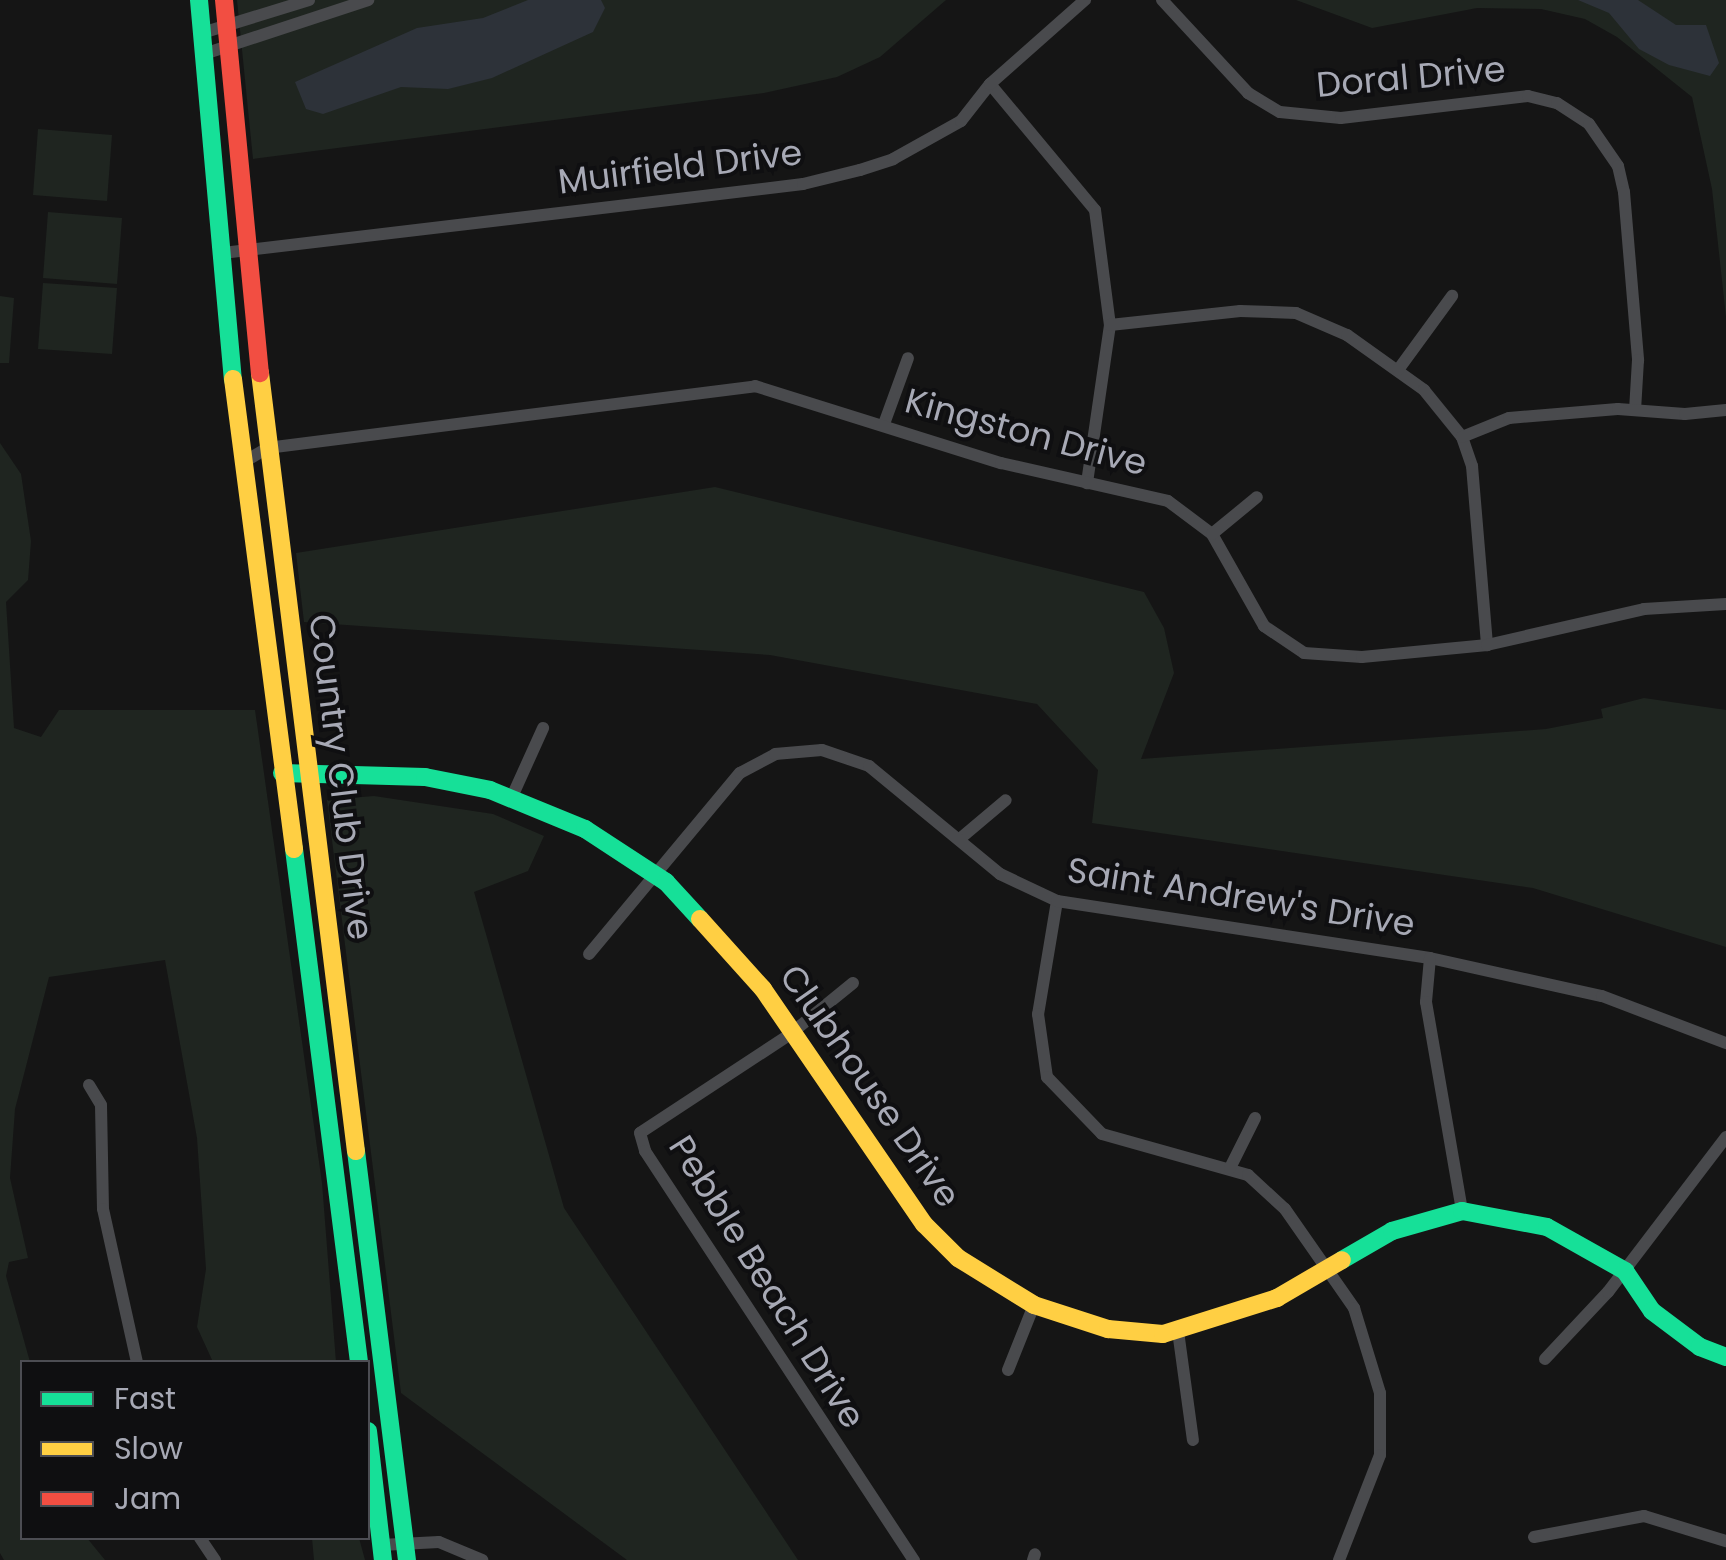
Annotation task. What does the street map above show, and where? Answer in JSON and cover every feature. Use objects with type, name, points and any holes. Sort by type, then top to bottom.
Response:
[{"type":"main road","name":"Country Club Drive","points":[[199,0],[244,462],[282,773],[316,981],[359,1360]]},
{"type":"main road","name":"Country Club Drive","points":[[224,0],[267,448],[406,1551]]},
{"type":"main road","name":"Clubhouse Drive","points":[[282,773],[306,770],[425,776],[511,799],[584,828],[652,872],[706,920],[763,989],[789,1035],[924,1224],[958,1258],[1034,1305],[1108,1329],[1178,1330],[1277,1298],[1324,1266],[1422,1218],[1462,1211],[1547,1228],[1625,1271],[1652,1311],[1700,1348],[1726,1357]]},
{"type":"main road","points":[[370,1448],[382,1552]]},
{"type":"street","points":[[202,33],[227,30],[309,0]]},
{"type":"street","points":[[204,54],[229,50],[368,0]]},
{"type":"street","name":"Muirfield Drive","points":[[223,254],[802,184],[893,160],[961,120],[990,84],[1085,0]]},
{"type":"street","name":"Doral Drive","points":[[1162,0],[1248,94],[1280,112],[1341,118],[1528,96],[1557,103],[1589,124],[1618,166],[1624,192],[1638,360],[1634,410]]},
{"type":"street","points":[[990,84],[1095,210],[1110,325],[1087,483]]},
{"type":"street","points":[[1398,370],[1452,296]]},
{"type":"street","points":[[1110,325],[1271,308],[1319,320],[1398,370],[1462,438],[1477,494],[1487,645]]},
{"type":"street","points":[[884,424],[908,358]]},
{"type":"street","name":"Kingston Drive","points":[[244,462],[267,448],[715,386],[784,391],[1087,483],[1168,501],[1212,534],[1264,626],[1304,653],[1362,658],[1487,645],[1644,610],[1726,604]]},
{"type":"street","points":[[1462,438],[1508,418],[1634,410],[1726,410]]},
{"type":"street","points":[[1212,534],[1257,497]]},
{"type":"street","points":[[511,799],[543,728]]},
{"type":"street","name":"Saint Andrew's Drive","points":[[589,954],[652,872],[740,773],[793,752],[822,750],[870,766],[962,837],[1000,874],[1057,901],[1430,958],[1602,996],[1726,1043]]},
{"type":"street","points":[[962,837],[1006,800]]},
{"type":"street","points":[[1057,901],[1038,1014],[1040,1064],[1046,1077],[1102,1134],[1230,1168],[1266,1188],[1354,1308],[1380,1393],[1377,1467],[1339,1560]]},
{"type":"street","points":[[1430,958],[1426,1002],[1462,1211]]},
{"type":"street","points":[[789,1035],[853,984]]},
{"type":"street","name":"Pebble Beach Drive","points":[[789,1035],[640,1133],[655,1166],[914,1560]]},
{"type":"street","points":[[89,1085],[101,1105],[103,1209],[137,1360]]},
{"type":"street","points":[[1230,1168],[1255,1118]]},
{"type":"street","points":[[1546,1359],[1625,1271],[1726,1136]]},
{"type":"street","points":[[1008,1370],[1034,1305]]},
{"type":"street","points":[[1178,1330],[1193,1440]]},
{"type":"street","points":[[1534,1537],[1644,1516],[1698,1527],[1726,1541]]},
{"type":"street","points":[[382,1552],[406,1551],[438,1542],[482,1560]]},
{"type":"shaded area","points":[[237,0],[946,0],[880,57],[837,77],[764,93],[253,159]]},
{"type":"shaded area","points":[[528,0],[601,0],[605,8],[593,32],[492,78],[448,89],[401,87],[323,114],[306,109],[295,82],[417,28],[483,18]]},
{"type":"shaded area","points":[[1296,0],[1726,0],[1726,317],[1712,189],[1692,97],[1617,37],[1585,19],[1541,9],[1477,8],[1372,28]]},
{"type":"shaded area","points":[[1578,0],[1638,0],[1676,25],[1706,25],[1719,63],[1710,76],[1669,65],[1639,49],[1609,13]]},
{"type":"shaded area","points":[[38,129],[112,135],[107,201],[33,195]]},
{"type":"shaded area","points":[[48,212],[122,218],[117,284],[43,278]]},
{"type":"shaded area","points":[[43,283],[117,288],[112,354],[38,349]]},
{"type":"shaded area","points":[[0,296],[14,298],[9,363],[0,363]]},
{"type":"shaded area","points":[[0,443],[21,474],[31,541],[28,580],[6,602],[14,728],[41,737],[59,710],[255,710],[322,1183],[336,1360],[212,1360],[197,1327],[206,1269],[197,1138],[165,960],[49,977],[15,1109],[10,1178],[28,1258],[9,1262],[6,1276],[29,1360],[20,1360],[20,1540],[89,1540],[105,1560],[4,1560],[0,1553]]},
{"type":"shaded area","points":[[715,487],[1144,592],[1164,628],[1174,673],[1141,759],[1546,729],[1603,718],[1601,709],[1644,698],[1726,710],[1726,947],[1533,888],[1092,823],[1098,770],[1037,704],[770,655],[304,622],[296,553]]},
{"type":"shaded area","points":[[374,796],[493,814],[544,836],[528,871],[474,892],[564,1208],[798,1560],[627,1560],[401,1393],[327,800]]},
{"type":"shaded area","points":[[312,1540],[360,1540],[365,1560],[314,1560]]},
{"type":"traffic: fast","points":[[199,0],[233,379]]},
{"type":"traffic: fast","points":[[282,773],[425,777],[490,790],[585,829],[666,882],[700,919]]},
{"type":"traffic: fast","points":[[294,849],[359,1360]]},
{"type":"traffic: fast","points":[[356,1151],[407,1560]]},
{"type":"traffic: fast","points":[[1342,1260],[1392,1231],[1462,1211],[1547,1227],[1625,1271],[1652,1311],[1700,1347],[1726,1357]]},
{"type":"traffic: fast","points":[[370,1448],[383,1560]]},
{"type":"traffic: slow","points":[[260,373],[356,1151]]},
{"type":"traffic: slow","points":[[233,379],[294,849]]},
{"type":"traffic: slow","points":[[700,919],[763,989],[924,1224],[958,1258],[1034,1305],[1108,1329],[1163,1334],[1277,1298],[1342,1260]]},
{"type":"traffic: jam","points":[[224,0],[260,373]]}]
